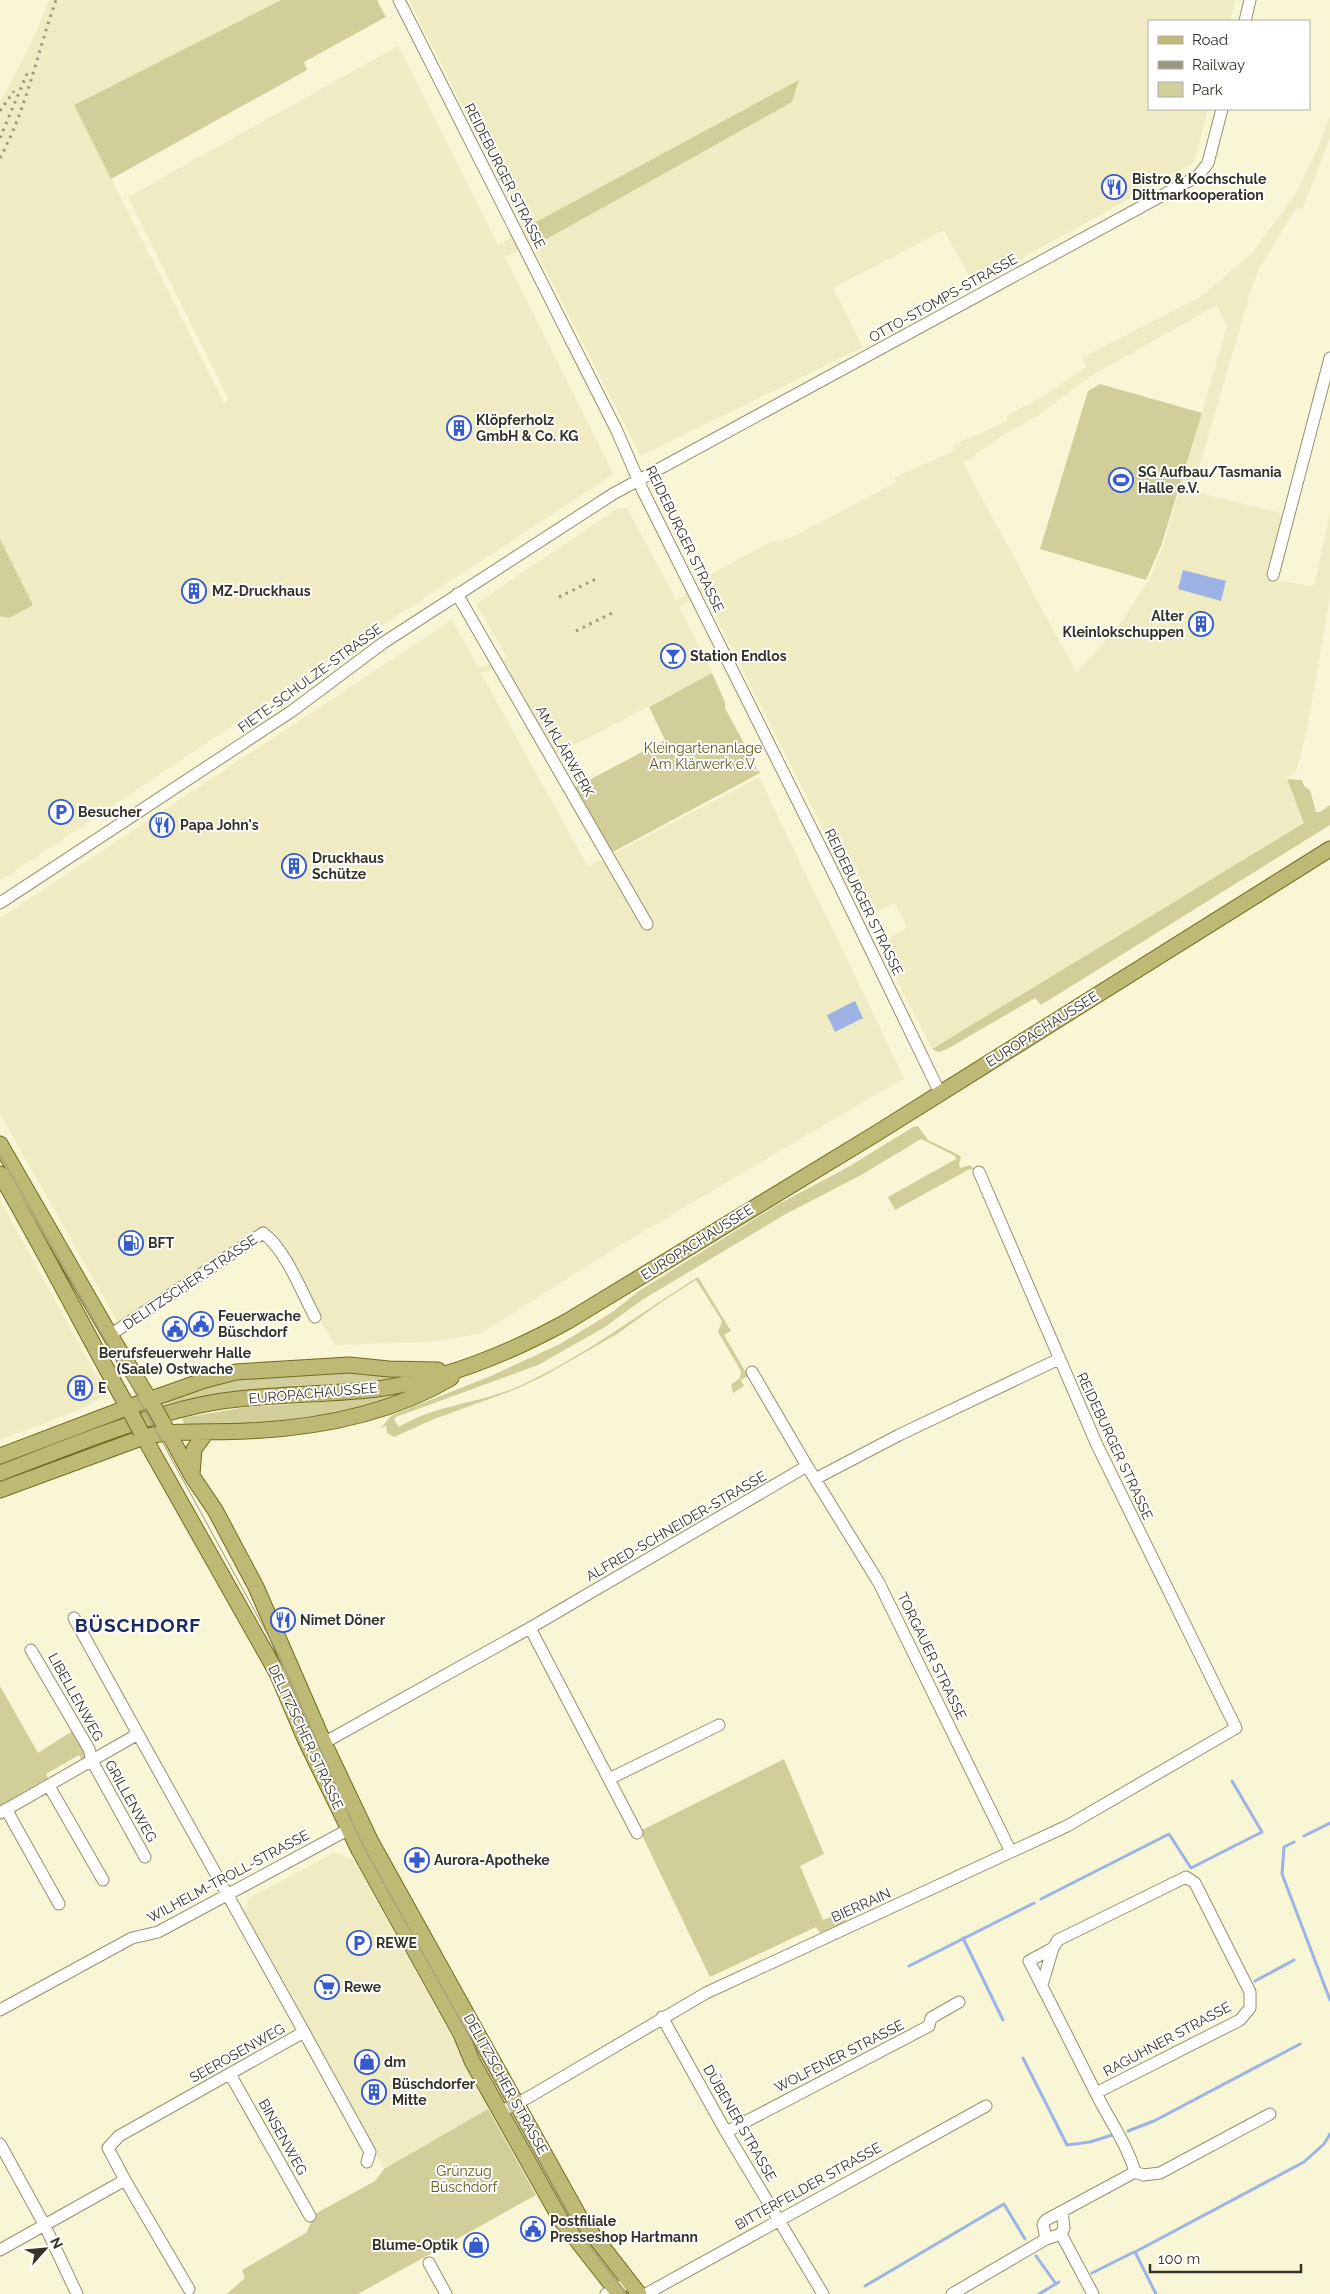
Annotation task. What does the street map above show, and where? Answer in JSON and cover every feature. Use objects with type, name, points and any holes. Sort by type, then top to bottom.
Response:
[{"type":"main road","name":"EUROPACHAUSSEE","points":[[0,1473],[124,1426],[201,1405],[234,1400],[378,1389],[430,1378],[469,1367],[514,1349],[568,1321],[940,1093],[1330,849]]},
{"type":"main road","name":"DELITZSCHER STRASSE","points":[[0,1144],[110,1335],[152,1403],[192,1476],[215,1510],[256,1586],[317,1747]]},
{"type":"main road","name":"DELITZSCHER STRASSE","points":[[0,1174],[36,1235],[55,1277],[317,1747],[461,2034],[472,2061],[500,2112],[562,2220],[618,2290],[639,2294]]},
{"type":"main road","points":[[0,1456],[152,1403],[205,1380],[243,1372],[349,1365],[416,1370],[469,1367]]},
{"type":"main road","points":[[0,1490],[166,1428],[206,1433],[298,1427],[362,1414],[419,1395],[469,1367]]},
{"type":"main road","points":[[192,1476],[194,1449],[206,1433]]},
{"type":"main road","name":"DELITZSCHER STRASSE","points":[[356,1826],[516,2103],[618,2290]]},
{"type":"street","name":"REIDEBURGER STRASSE","points":[[399,0],[608,414],[643,491],[831,868],[940,1093]]},
{"type":"street","points":[[1245,20],[1250,0]]},
{"type":"street","name":"OTTO-STOMPS-STRASSE","points":[[639,480],[1198,176],[1208,163],[1222,110]]},
{"type":"street","points":[[1273,575],[1330,358]]},
{"type":"street","name":"FIETE-SCHULZE-STRASSE","points":[[0,903],[288,714],[383,642],[613,494],[639,480]]},
{"type":"street","name":"AM KLÄRWERK","points":[[458,594],[647,924]]},
{"type":"street","name":"REIDEBURGER STRASSE","points":[[979,1172],[1058,1359],[1114,1479],[1236,1728]]},
{"type":"street","name":"DELITZSCHER STRASSE","points":[[110,1335],[263,1234],[272,1240],[283,1257],[315,1317]]},
{"type":"street","points":[[752,1372],[815,1479],[899,1435],[1058,1359]]},
{"type":"street","name":"ALFRED-SCHNEIDER-STRASSE","points":[[317,1747],[530,1628],[807,1466]]},
{"type":"street","name":"TORGAUER STRASSE","points":[[815,1479],[879,1583],[1012,1852]]},
{"type":"street","name":"SEEROSENWEG","points":[[74,1618],[304,2032],[119,2136],[108,2148],[125,2180]]},
{"type":"street","points":[[530,1628],[637,1833]]},
{"type":"street","name":"LIBELLENWEG","points":[[32,1650],[89,1749],[92,1761]]},
{"type":"street","points":[[609,1779],[719,1725]]},
{"type":"street","name":"BIERRAIN","points":[[500,2112],[706,1993],[1067,1826],[1236,1728]]},
{"type":"street","points":[[59,1904],[3,1811],[138,1734]]},
{"type":"street","name":"GRILLENWEG","points":[[92,1761],[145,1857]]},
{"type":"street","points":[[49,1786],[102,1880]]},
{"type":"street","name":"WILHELM-TROLL-STRASSE","points":[[0,2010],[132,1938],[158,1932],[356,1826]]},
{"type":"street","name":"RAGUHNER STRASSE","points":[[1096,2093],[1240,2020],[1250,2008],[1250,1992],[1195,1883],[1186,1877],[1058,1940],[1053,1948],[1029,1961],[1096,2093],[1131,2157],[1135,2172]]},
{"type":"street","points":[[1042,1985],[1053,1948]]},
{"type":"street","name":"WOLFENER STRASSE","points":[[726,2132],[908,2038],[929,2026],[931,2018],[959,2002]]},
{"type":"street","name":"DÜBENER STRASSE","points":[[662,2017],[726,2132],[823,2294]]},
{"type":"street","points":[[304,2032],[370,2152],[367,2162]]},
{"type":"street","name":"BINSENWEG","points":[[230,2074],[310,2216]]},
{"type":"street","name":"BITTERFELDER STRASSE","points":[[646,2294],[986,2106]]},
{"type":"street","points":[[1046,2239],[1043,2224],[1046,2220],[1135,2172],[1143,2175],[1160,2173],[1270,2114]]},
{"type":"street","points":[[0,2144],[44,2224],[77,2294]]},
{"type":"street","points":[[0,2250],[125,2180],[189,2289]]},
{"type":"street","points":[[952,2294],[1046,2239],[1061,2234],[1064,2228],[1062,2212]]},
{"type":"street","points":[[1061,2234],[1093,2294]]},
{"type":"street","points":[[429,2263],[446,2294]]},
{"type":"shaded area","points":[[49,0],[281,0],[74,105],[224,403],[229,400],[128,197],[398,46],[498,245],[525,231],[409,0],[1235,0],[1230,20],[1148,20],[1148,110],[1208,110],[1194,163],[974,285],[944,230],[833,288],[863,347],[641,456],[532,244],[505,257],[614,474],[380,627],[0,881],[0,102],[31,44]]},
{"type":"shaded area","points":[[1330,116],[1330,138],[1302,210],[1296,208],[1260,267],[1253,283],[1192,491],[1284,514],[1265,579],[1314,586],[1330,513],[1330,595],[1307,730],[1296,772],[1286,778],[1305,823],[932,1049],[878,943],[907,928],[895,903],[867,917],[855,865],[840,862],[704,593],[679,607],[712,673],[555,755],[505,671],[507,666],[481,673],[588,867],[759,777],[904,1078],[617,1247],[480,1334],[427,1342],[335,1345],[267,1231],[121,1328],[0,1114],[0,918],[452,620],[478,667],[508,659],[476,604],[618,508],[627,508],[676,600],[705,585],[702,579],[765,545],[795,536],[896,482],[894,478],[955,450],[953,445],[1008,421],[1006,416],[1044,396],[1086,367],[1082,358],[1202,296],[1253,252],[1297,192]],"holes":[[[1217,305],[1227,326],[1164,543],[1151,576],[1124,618],[1101,647],[1076,672],[963,463],[1011,430],[1039,415],[1091,376]]]},
{"type":"shaded area","points":[[0,1200],[107,1395],[79,1410],[0,1440]]},
{"type":"shaded area","points":[[334,1853],[353,1859],[455,2043],[466,2069],[488,2109],[384,2169],[243,1912],[248,1908],[247,1901],[250,1897]]},
{"type":"green space","points":[[281,0],[377,0],[386,17],[304,62],[307,70],[111,179],[74,105]]},
{"type":"green space","points":[[799,80],[792,102],[534,246],[525,228]]},
{"type":"green space","name":"SG Aufbau/Tasmania Halle e.V.","points":[[1100,384],[1202,413],[1161,546],[1146,580],[1040,549],[1088,391]]},
{"type":"green space","points":[[0,539],[33,605],[9,618],[0,616]]},
{"type":"green space","name":"Kleingartenanlage Am Klärwerk e.V.","points":[[712,673],[725,702],[725,708],[760,773],[609,854],[574,788],[665,740],[649,707]]},
{"type":"green space","points":[[1287,779],[1302,780],[1304,786],[1310,790],[1316,812],[1320,812],[1330,805],[1330,825],[1041,1005],[1035,998],[947,1049],[939,1052],[932,1049],[1304,823]]},
{"type":"green space","points":[[918,1126],[928,1140],[961,1156],[960,1168],[970,1165],[974,1169],[968,1170],[895,1210],[888,1197],[956,1159],[955,1156],[921,1139],[861,1175],[784,1215],[642,1300],[605,1327],[538,1365],[396,1417],[394,1420],[399,1427],[427,1414],[517,1387],[564,1363],[698,1277],[731,1331],[724,1335],[748,1376],[741,1380],[744,1386],[733,1393],[731,1385],[740,1378],[741,1371],[718,1332],[722,1321],[696,1280],[617,1334],[542,1377],[514,1390],[434,1419],[394,1437],[387,1433],[386,1425],[379,1430],[392,1415],[491,1376],[560,1344],[611,1313],[639,1291],[775,1206],[850,1166],[913,1127]]},
{"type":"green space","points":[[335,1370],[421,1374],[397,1380],[338,1387],[337,1384],[238,1391],[164,1404],[171,1399],[236,1377]]},
{"type":"green space","points":[[433,1385],[327,1418],[186,1429],[182,1418],[247,1407],[339,1401],[339,1398]]},
{"type":"green space","points":[[0,1686],[38,1753],[74,1730],[88,1755],[83,1762],[79,1755],[46,1774],[49,1780],[46,1782],[44,1780],[13,1798],[14,1801],[0,1809]]},
{"type":"green space","points":[[784,1759],[824,1854],[800,1866],[823,1920],[843,1912],[847,1922],[820,1933],[816,1927],[710,1977],[640,1831]]},
{"type":"green space","name":"Grünzug Büschdorf","points":[[488,2109],[536,2195],[358,2294],[227,2294],[245,2278],[242,2270],[306,2233],[315,2214],[375,2181],[384,2169]]},
{"type":"water","points":[[1183,570],[1226,581],[1221,601],[1178,589]]},
{"type":"water","points":[[855,1001],[863,1018],[835,1032],[827,1015]]},
{"type":"waterway","points":[[1041,1899],[1169,1834],[1191,1868],[1262,1832],[1232,1781]]},
{"type":"waterway","points":[[1304,1836],[1330,1823]]},
{"type":"waterway","points":[[1294,1842],[1284,1847],[1282,1874],[1330,2000]]},
{"type":"waterway","points":[[909,1966],[1034,1903]]},
{"type":"waterway","points":[[963,1938],[1003,2020]]},
{"type":"waterway","points":[[1255,1981],[1294,1960]]},
{"type":"waterway","points":[[1128,2131],[1154,2121],[1300,2044]]},
{"type":"waterway","points":[[1023,2058],[1067,2145],[1090,2142],[1112,2135]]},
{"type":"waterway","points":[[1156,2294],[1135,2252],[1304,2162],[1324,2144],[1330,2134]]},
{"type":"waterway","points":[[865,2286],[1004,2204],[1025,2239]]},
{"type":"waterway","points":[[1092,2273],[1134,2252]]},
{"type":"waterway","points":[[1036,2256],[1056,2284]]},
{"type":"waterway","points":[[1039,2294],[1059,2282]]},
{"type":"tram line","points":[[0,1155],[131,1385],[280,1657],[367,1853],[570,2217],[586,2242],[626,2294]]},
{"type":"railway","points":[[0,158],[25,100],[56,0]]},
{"type":"railway","points":[[0,138],[29,69]]},
{"type":"railway","points":[[0,111],[14,91]]},
{"type":"railway","points":[[559,597],[598,578]]},
{"type":"railway","points":[[576,631],[616,611]]},
{"type":"place","name":"Bistro & Kochschule Dittmarkooperation","points":[[1114,187]]},
{"type":"place","name":"Klöpferholz GmbH & Co. KG","points":[[459,428]]},
{"type":"place","name":"SG Aufbau/Tasmania Halle e.V.","points":[[1121,480]]},
{"type":"place","name":"MZ-Druckhaus","points":[[194,591]]},
{"type":"place","name":"Alter Kleinlokschuppen","points":[[1201,624]]},
{"type":"place","name":"Station Endlos","points":[[673,656]]},
{"type":"place","name":"Besucher","points":[[61,812]]},
{"type":"place","name":"Papa John's","points":[[162,825]]},
{"type":"place","name":"Druckhaus Schütze","points":[[294,866]]},
{"type":"place","name":"BFT","points":[[131,1243]]},
{"type":"place","name":"Feuerwache Büschdorf","points":[[201,1324]]},
{"type":"place","name":"Berufsfeuerwehr Halle (Saale) Ostwache","points":[[175,1329]]},
{"type":"place","name":"E","points":[[80,1388]]},
{"type":"place","name":"Nimet Döner","points":[[283,1620]]},
{"type":"place","name":"Aurora-Apotheke","points":[[417,1860]]},
{"type":"place","name":"REWE","points":[[359,1943]]},
{"type":"place","name":"Rewe","points":[[327,1987]]},
{"type":"place","name":"dm","points":[[367,2062]]},
{"type":"place","name":"Büschdorfer Mitte","points":[[374,2092]]},
{"type":"place","name":"Postfiliale Presseshop Hartmann","points":[[533,2229]]},
{"type":"place","name":"Blume-Optik","points":[[476,2245]]},
{"type":"district","name":"BÜSCHDORF","points":[[138,1625]]}]
